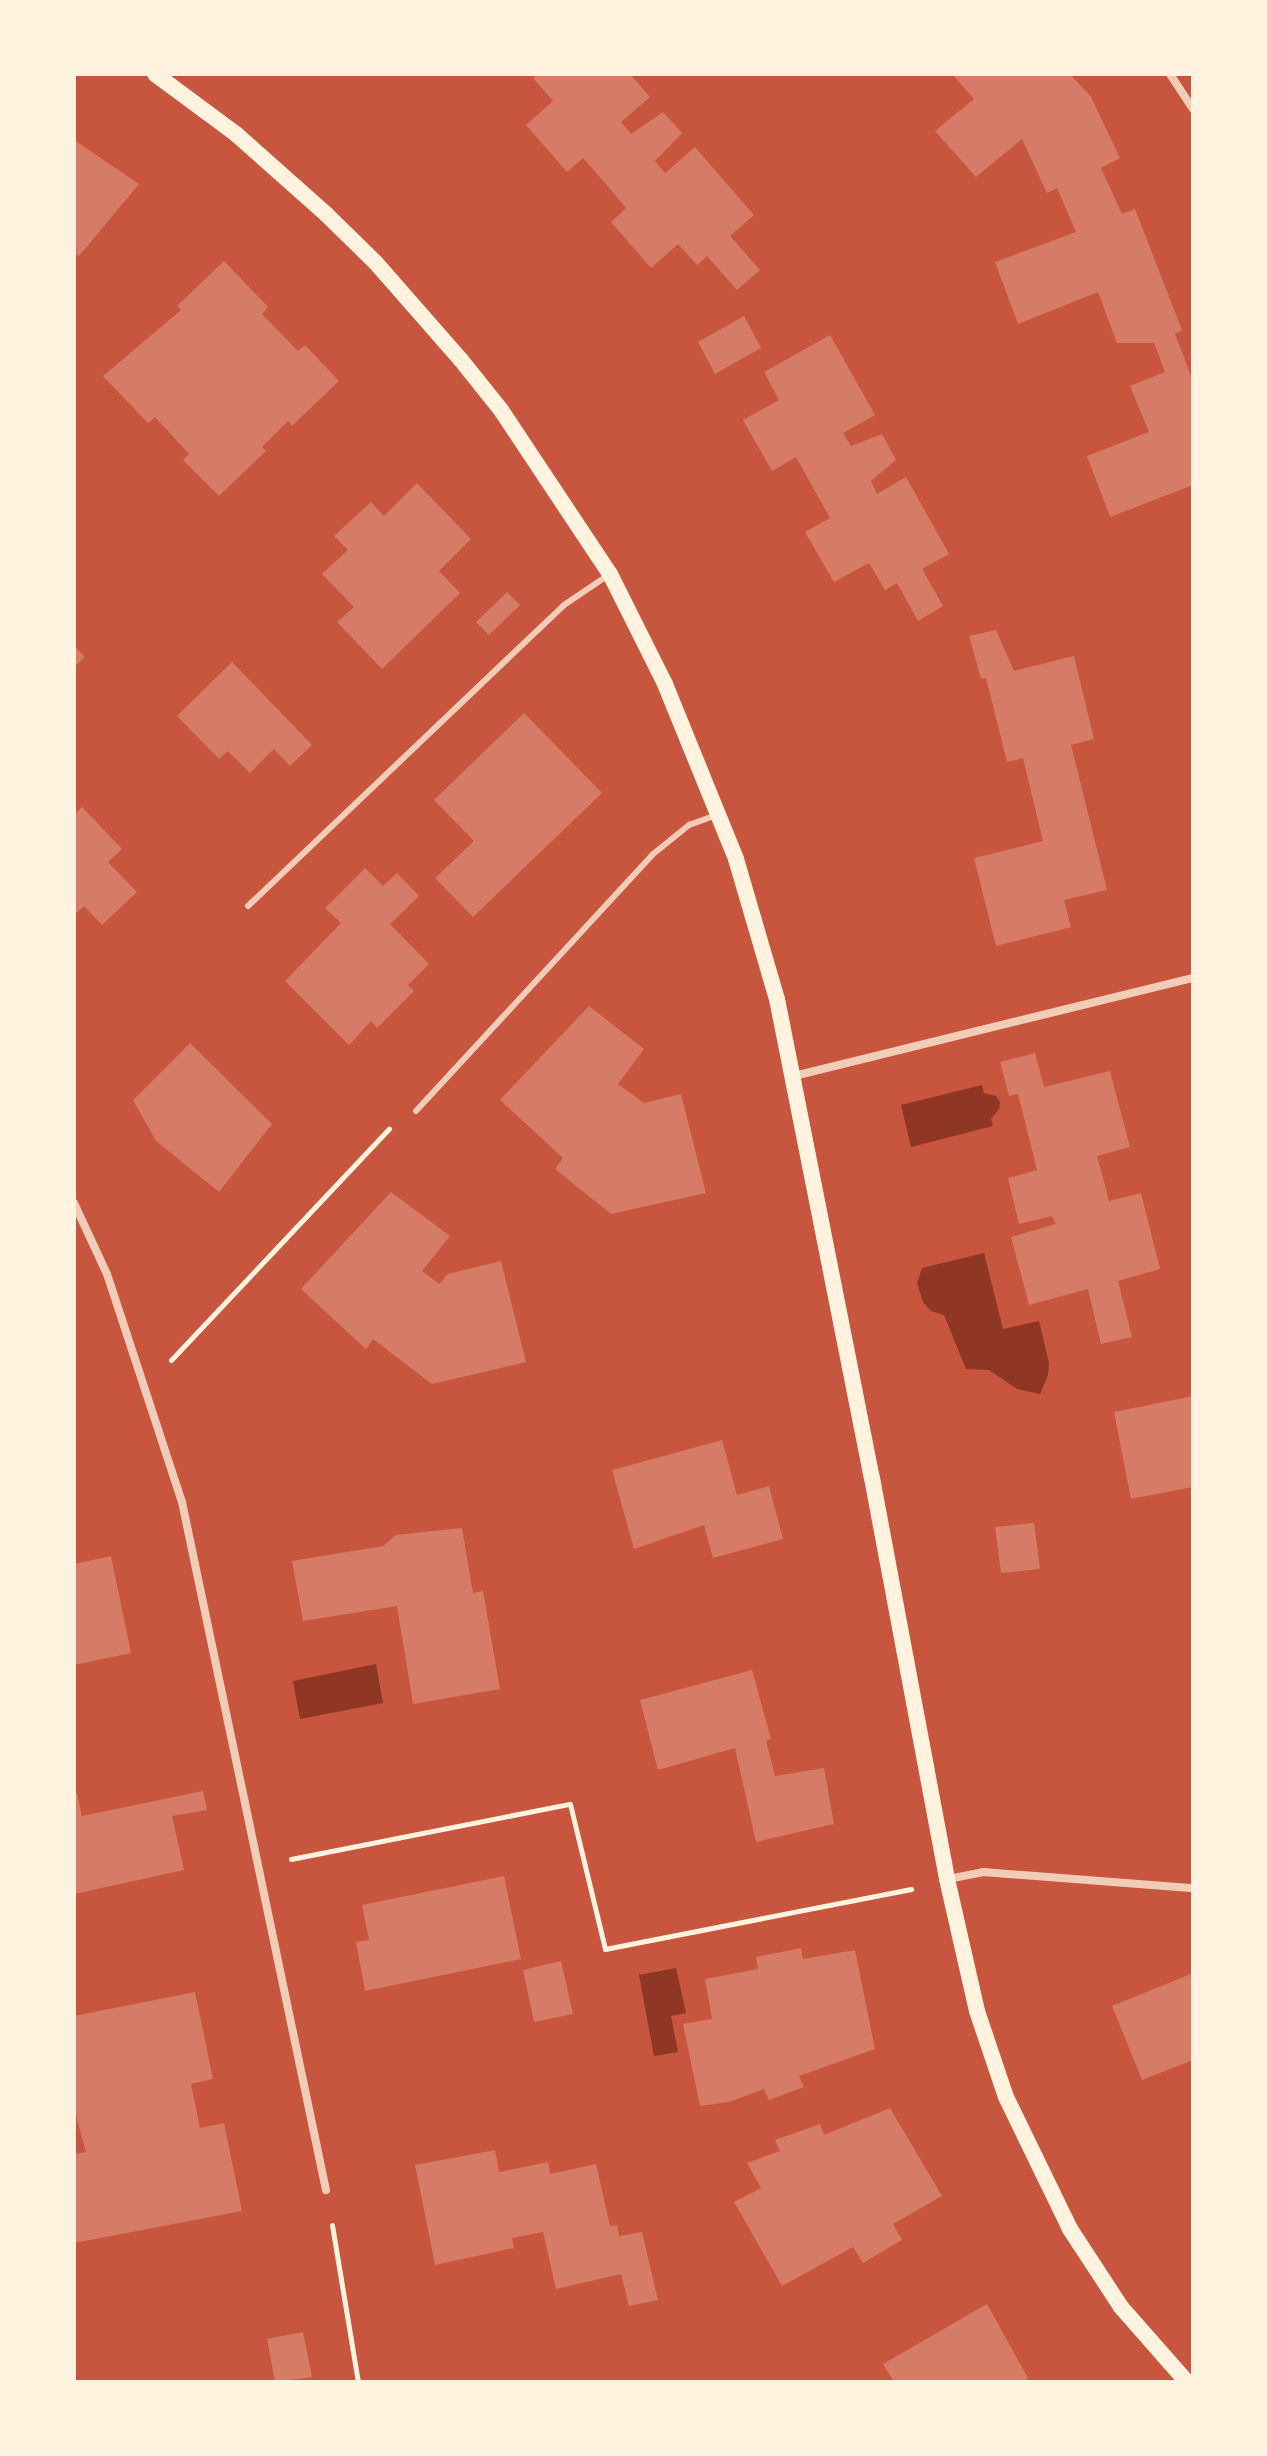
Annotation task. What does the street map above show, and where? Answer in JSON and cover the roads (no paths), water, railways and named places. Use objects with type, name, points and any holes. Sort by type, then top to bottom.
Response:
[{"type":"main road","points":[[155,74],[236,134],[376,263],[501,410],[610,574],[665,684],[719,813],[756,921],[794,1076],[947,1879],[977,2011],[1006,2097],[1045,2182],[1098,2275],[1146,2339],[1187,2382]]},
{"type":"street","points":[[1170,74],[1193,109]]},
{"type":"street","points":[[794,1076],[1193,978]]},
{"type":"street","points":[[74,1203],[107,1274],[146,1384],[182,1502],[326,2190]]},
{"type":"street","points":[[947,1879],[983,1872],[1193,1888]]},
{"type":"lane","points":[[248,906],[564,605],[610,574]]},
{"type":"lane","points":[[416,1111],[652,855],[689,825],[719,813]]}]
